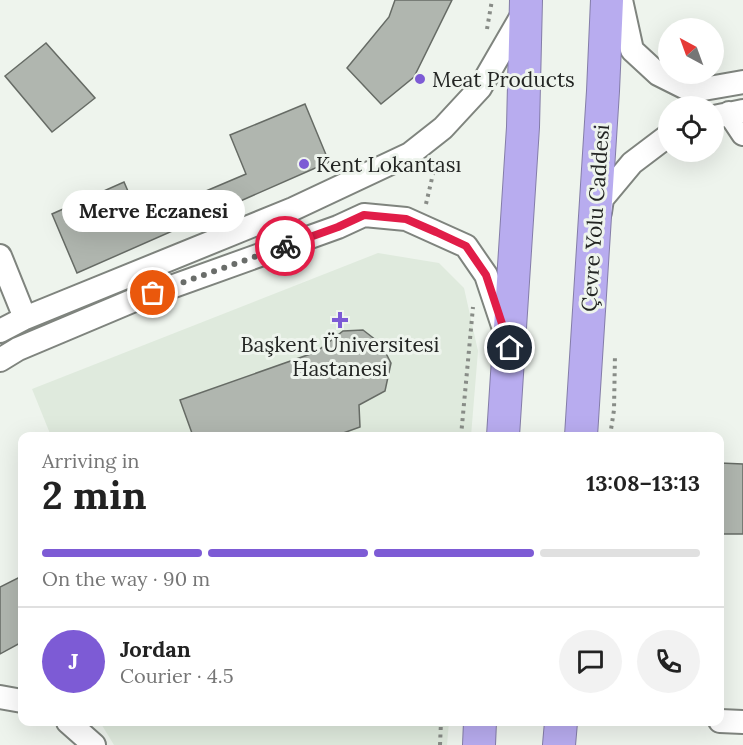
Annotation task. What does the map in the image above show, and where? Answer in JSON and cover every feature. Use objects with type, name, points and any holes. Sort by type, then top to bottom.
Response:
[{"type":"highway","name":"Çevre Yolu Caddesi","points":[[581,432],[607,0]]},
{"type":"highway","points":[[503,432],[523,127],[526,4]]},
{"type":"highway","points":[[479,745],[480,726]]},
{"type":"highway","points":[[559,745],[561,726]]},
{"type":"street","points":[[621,0],[632,50],[658,74],[692,91],[743,82]]},
{"type":"street","points":[[0,331],[25,318],[293,209],[410,154],[443,128],[480,88],[526,4]]},
{"type":"street","points":[[729,114],[743,134]]},
{"type":"street","points":[[592,262],[602,199],[632,163],[658,143]]},
{"type":"street","points":[[0,360],[18,349],[132,301],[338,227],[364,215],[406,219],[466,246],[486,275],[510,348]]},
{"type":"street","points":[[0,256],[25,318]]},
{"type":"street","points":[[0,697],[18,700]]},
{"type":"street","points":[[724,721],[743,722]]},
{"type":"street","points":[[73,726],[94,745]]},
{"type":"path","points":[[440,745],[441,726]]},
{"type":"shaded area","name":"Başkent Üniversitesi Hastanesi","points":[[378,253],[439,263],[464,288],[478,351],[471,432],[49,432],[32,389]]},
{"type":"shaded area","points":[[102,726],[449,726],[447,745],[114,745]]},
{"type":"building","points":[[395,0],[452,0],[414,77],[381,104],[347,68],[389,17]]},
{"type":"building","points":[[46,43],[95,98],[52,132],[5,76]]},
{"type":"building","points":[[305,104],[329,162],[77,273],[52,214],[124,182],[140,219],[246,174],[230,135]]},
{"type":"building","points":[[363,330],[381,344],[391,363],[385,391],[359,405],[360,427],[346,432],[192,432],[180,400],[316,352],[343,331]]},
{"type":"building","points":[[724,463],[743,464],[743,534],[724,534]]},
{"type":"building","points":[[18,578],[18,644],[0,654],[0,587]]},
{"type":"way so far","points":[[153,293],[285,246]]},
{"type":"place","name":"Meat Products","points":[[420,79]]},
{"type":"place","name":"Kent Lokantası","points":[[304,164]]},
{"type":"place","name":"Merve Eczanesi","points":[[153,293]]},
{"type":"place","name":"Başkent Üniversitesi Hastanesi","points":[[340,320]]},
{"type":"route","points":[[285,246],[364,215],[406,219],[436,232],[466,246],[486,275],[510,348]]}]
